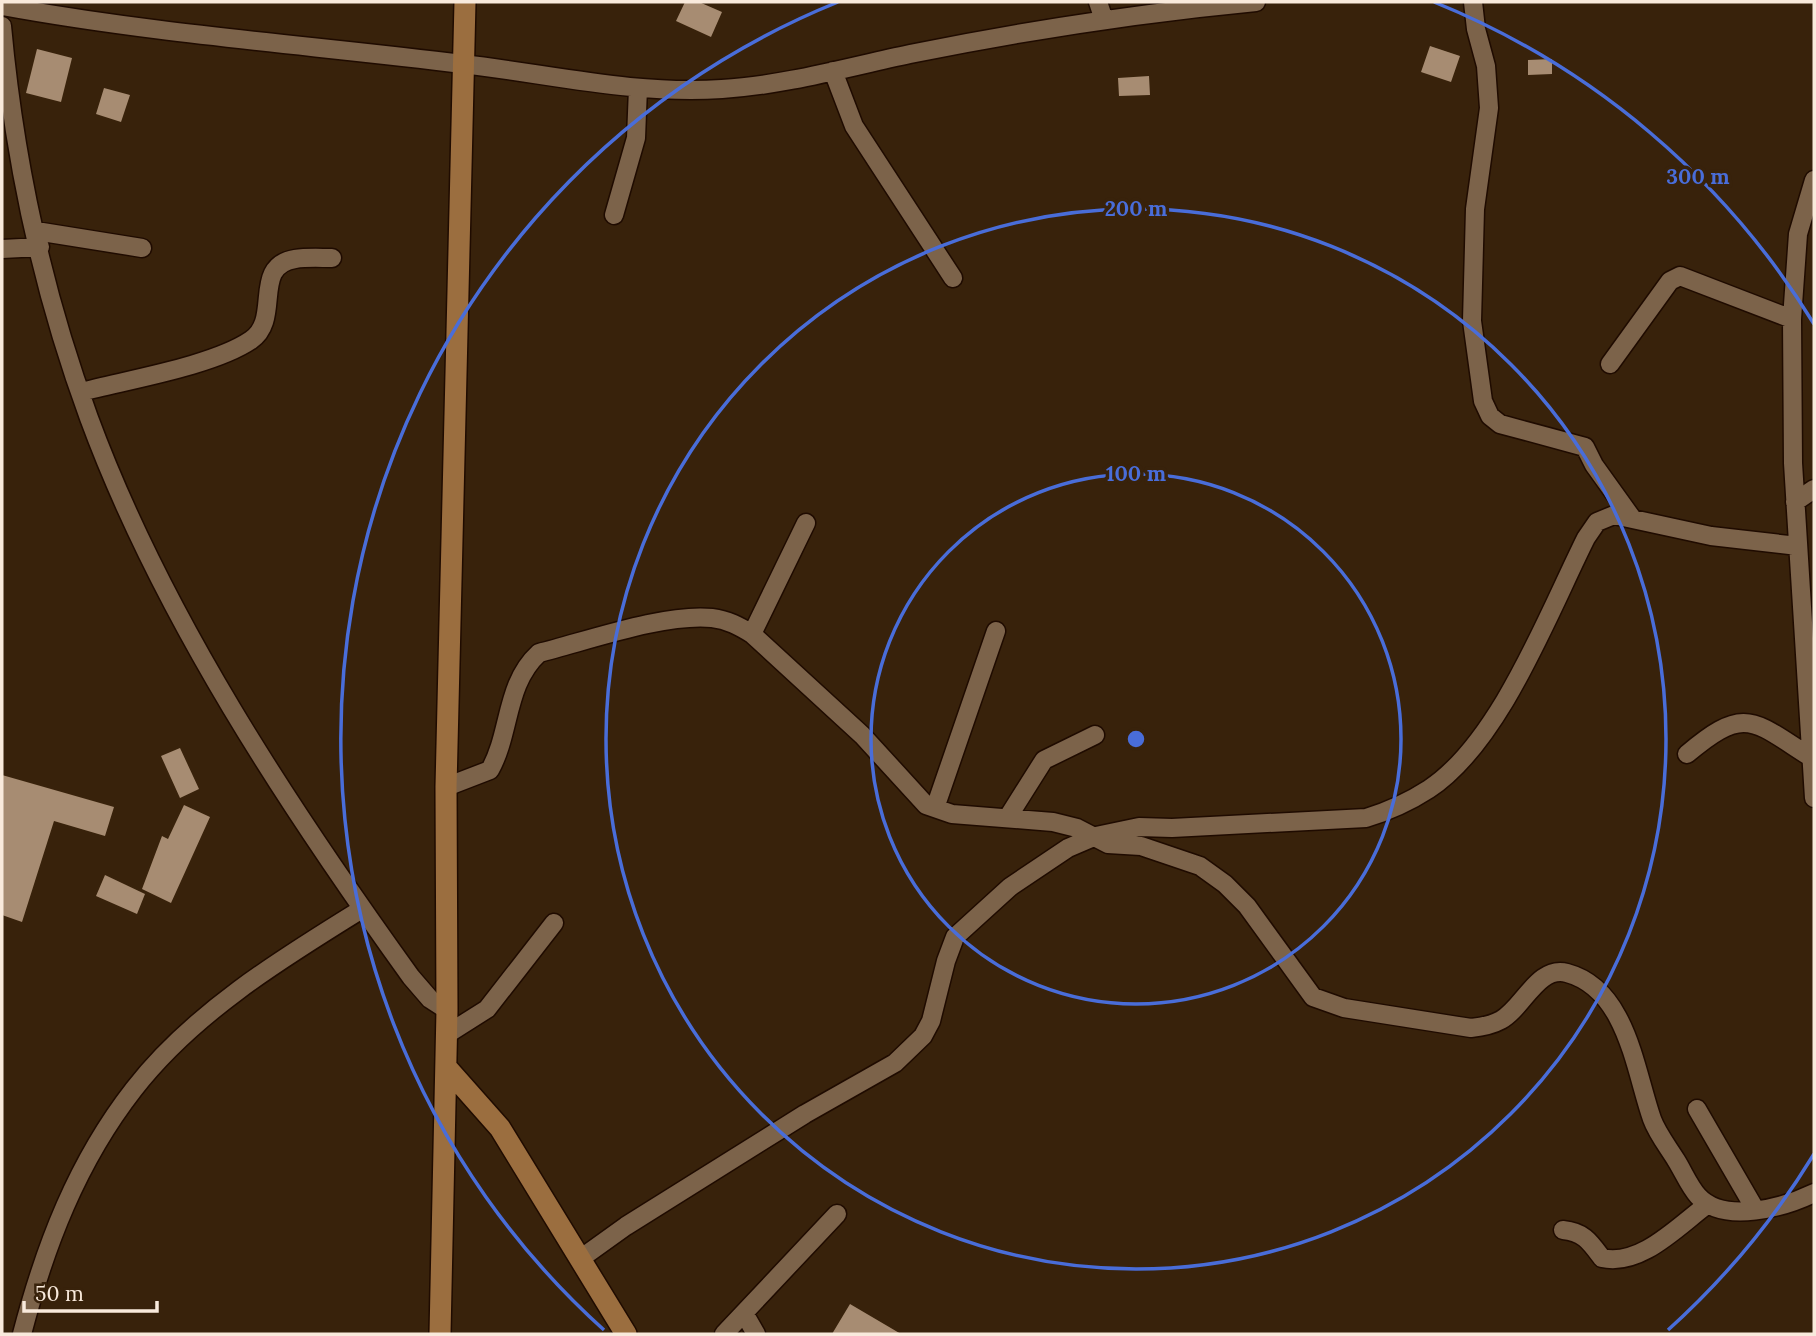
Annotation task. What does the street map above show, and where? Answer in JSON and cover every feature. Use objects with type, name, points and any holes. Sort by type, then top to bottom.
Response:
[{"type":"main road","points":[[440,1334],[447,1010],[446,787],[465,2]]},
{"type":"main road","points":[[446,1067],[500,1128],[626,1334]]},
{"type":"street","points":[[1098,2],[1104,20]]},
{"type":"street","points":[[2,6],[114,26],[464,64],[638,88],[722,89],[1104,20],[1256,2]]},
{"type":"street","points":[[1474,2],[1476,29],[1486,66],[1489,108],[1475,209],[1472,321],[1483,401],[1490,416],[1500,424],[1585,447],[1594,465],[1632,518]]},
{"type":"street","points":[[2,26],[9,102],[60,331],[81,392],[131,515],[196,643],[282,788],[362,909],[424,992],[447,1010]]},
{"type":"street","points":[[833,71],[854,126],[953,278]]},
{"type":"street","points":[[614,215],[636,138],[638,88]]},
{"type":"street","points":[[1814,180],[1798,234],[1792,319],[1795,502],[1814,798]]},
{"type":"street","points":[[2,249],[38,239],[142,248]]},
{"type":"street","points":[[81,392],[194,363],[248,342],[262,332],[266,322],[269,279],[273,269],[294,259],[332,258]]},
{"type":"street","points":[[1609,364],[1670,281],[1680,276],[1792,319]]},
{"type":"street","points":[[1795,502],[1814,489]]},
{"type":"street","points":[[580,1259],[626,1226],[805,1114],[895,1063],[923,1036],[932,1021],[946,961],[955,937],[1010,887],[1068,848],[1096,836],[1139,827],[1172,828],[1366,818],[1395,808],[1431,788],[1467,755],[1520,677],[1586,538],[1597,522],[1614,516],[1632,518],[1711,536],[1798,546]]},
{"type":"street","points":[[752,634],[806,523]]},
{"type":"street","points":[[446,787],[490,770],[503,736],[515,688],[526,665],[539,653],[680,619],[722,620],[752,634],[862,735],[926,805],[951,814],[1053,822],[1096,836],[1108,844],[1168,853],[1200,866],[1225,884],[1265,930],[1301,985],[1326,1004],[1471,1028],[1501,1020],[1513,1012],[1541,980],[1554,972],[1567,973],[1582,980],[1604,998],[1618,1017],[1627,1036],[1652,1121],[1698,1196],[1708,1204],[1736,1210],[1784,1205],[1814,1193]]},
{"type":"street","points":[[935,808],[996,631]]},
{"type":"street","points":[[1688,754],[1711,733],[1726,724],[1739,722],[1764,728],[1812,758]]},
{"type":"street","points":[[1008,817],[1044,760],[1095,735]]},
{"type":"street","points":[[22,1334],[39,1269],[69,1196],[94,1147],[134,1089],[163,1056],[248,984],[280,960],[362,909]]},
{"type":"street","points":[[446,1035],[487,1009],[554,923]]},
{"type":"street","points":[[1697,1110],[1755,1209]]},
{"type":"street","points":[[1563,1230],[1577,1232],[1587,1238],[1602,1258],[1614,1261],[1643,1252],[1708,1204]]},
{"type":"street","points":[[724,1334],[837,1214]]},
{"type":"street","points":[[744,1313],[756,1334]]},
{"type":"building","points":[[685,2],[699,2],[722,12],[711,37],[676,21]]},
{"type":"building","points":[[1430,46],[1460,56],[1451,82],[1421,72]]},
{"type":"building","points":[[37,49],[72,58],[61,102],[26,93]]},
{"type":"building","points":[[1552,59],[1552,74],[1528,75],[1528,60]]},
{"type":"building","points":[[1149,76],[1150,95],[1119,96],[1118,78]]},
{"type":"building","points":[[104,88],[130,95],[121,122],[96,114]]},
{"type":"building","points":[[180,748],[199,789],[180,798],[161,756]]},
{"type":"building","points":[[2,775],[114,807],[105,836],[54,821],[22,922],[2,915]]},
{"type":"building","points":[[184,805],[210,817],[171,903],[142,889],[162,836],[168,839]]},
{"type":"building","points":[[105,875],[145,894],[137,914],[96,896]]},
{"type":"building","points":[[850,1304],[901,1334],[832,1334]]}]
